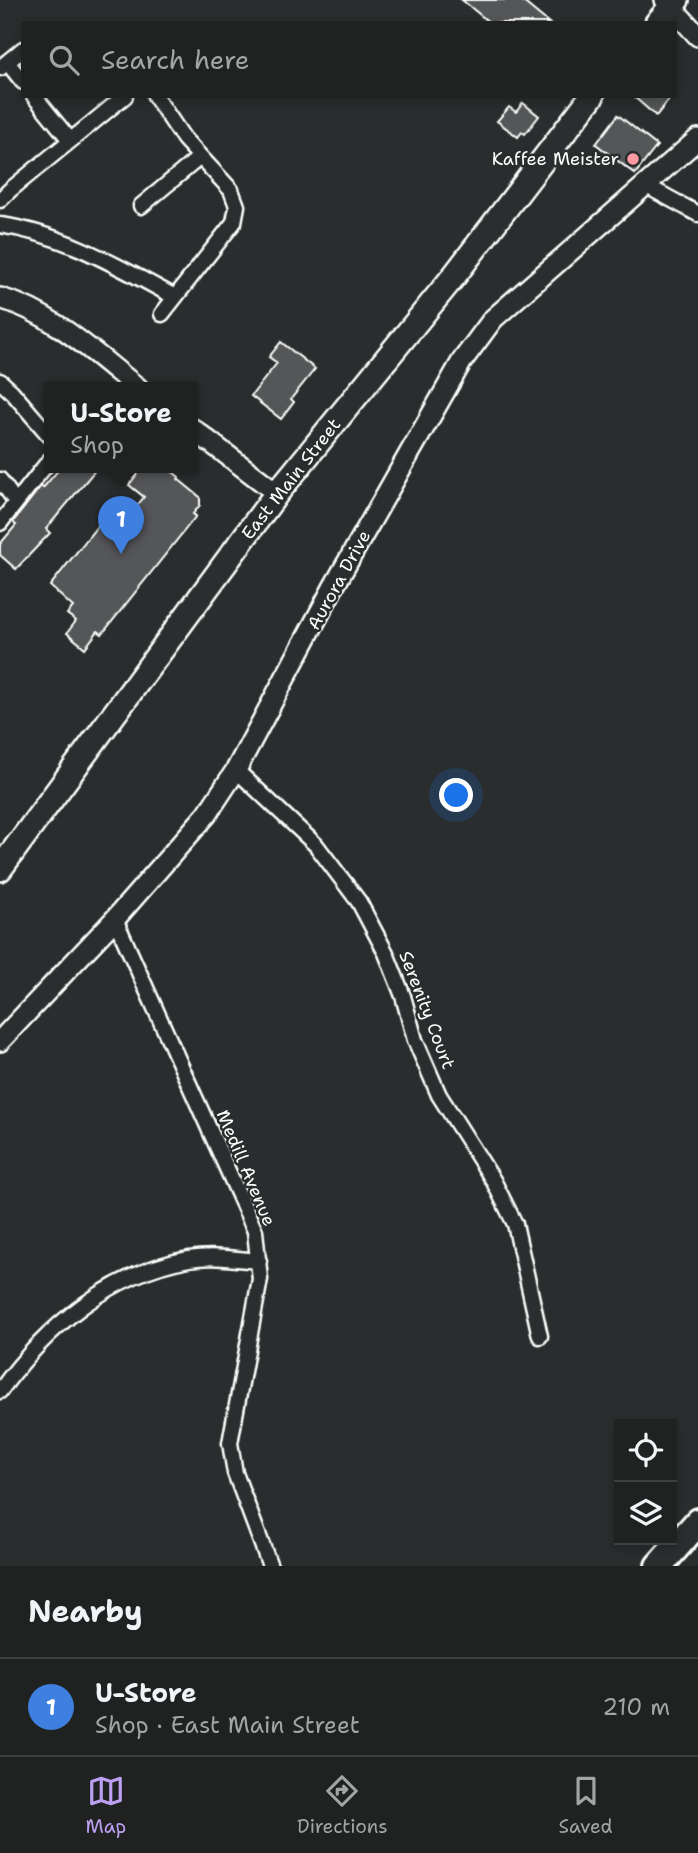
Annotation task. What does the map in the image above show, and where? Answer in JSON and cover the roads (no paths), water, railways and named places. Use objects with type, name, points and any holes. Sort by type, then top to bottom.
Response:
[{"type":"highway","points":[[659,1566],[698,1522]]},
{"type":"main road","name":"East Main Street","points":[[0,869],[277,493],[492,228],[590,98]]},
{"type":"street","points":[[667,8],[698,36]]},
{"type":"street","points":[[21,51],[3,65],[21,80]]},
{"type":"street","points":[[36,98],[70,140]]},
{"type":"street","points":[[0,200],[122,98]]},
{"type":"street","points":[[156,98],[184,139],[231,190],[236,202],[234,222],[162,314]]},
{"type":"street","name":"Aurora Drive","points":[[0,1041],[115,919],[207,814],[236,771],[334,586],[462,360],[493,319],[698,139]]},
{"type":"street","points":[[141,206],[200,157]]},
{"type":"street","points":[[645,185],[698,214]]},
{"type":"street","points":[[0,225],[72,244],[175,297]]},
{"type":"street","points":[[0,298],[46,317],[130,382]]},
{"type":"street","points":[[0,381],[44,429]]},
{"type":"street","points":[[198,433],[277,493]]},
{"type":"street","points":[[0,523],[44,467]]},
{"type":"street","points":[[0,480],[16,502]]},
{"type":"street","name":"Serenity Court","points":[[236,771],[316,845],[359,902],[386,953],[415,1040],[439,1095],[494,1180],[515,1224],[540,1336]]},
{"type":"street","name":"Medill Avenue","points":[[115,919],[255,1231],[260,1279],[230,1443],[235,1473],[270,1566]]},
{"type":"street","points":[[0,1391],[44,1338],[73,1312],[135,1273],[189,1259],[213,1257],[259,1261]]},
{"type":"place","name":"Kaffee Meister","points":[[633,159]]},
{"type":"place","name":"U-Store","points":[[121,554]]}]
